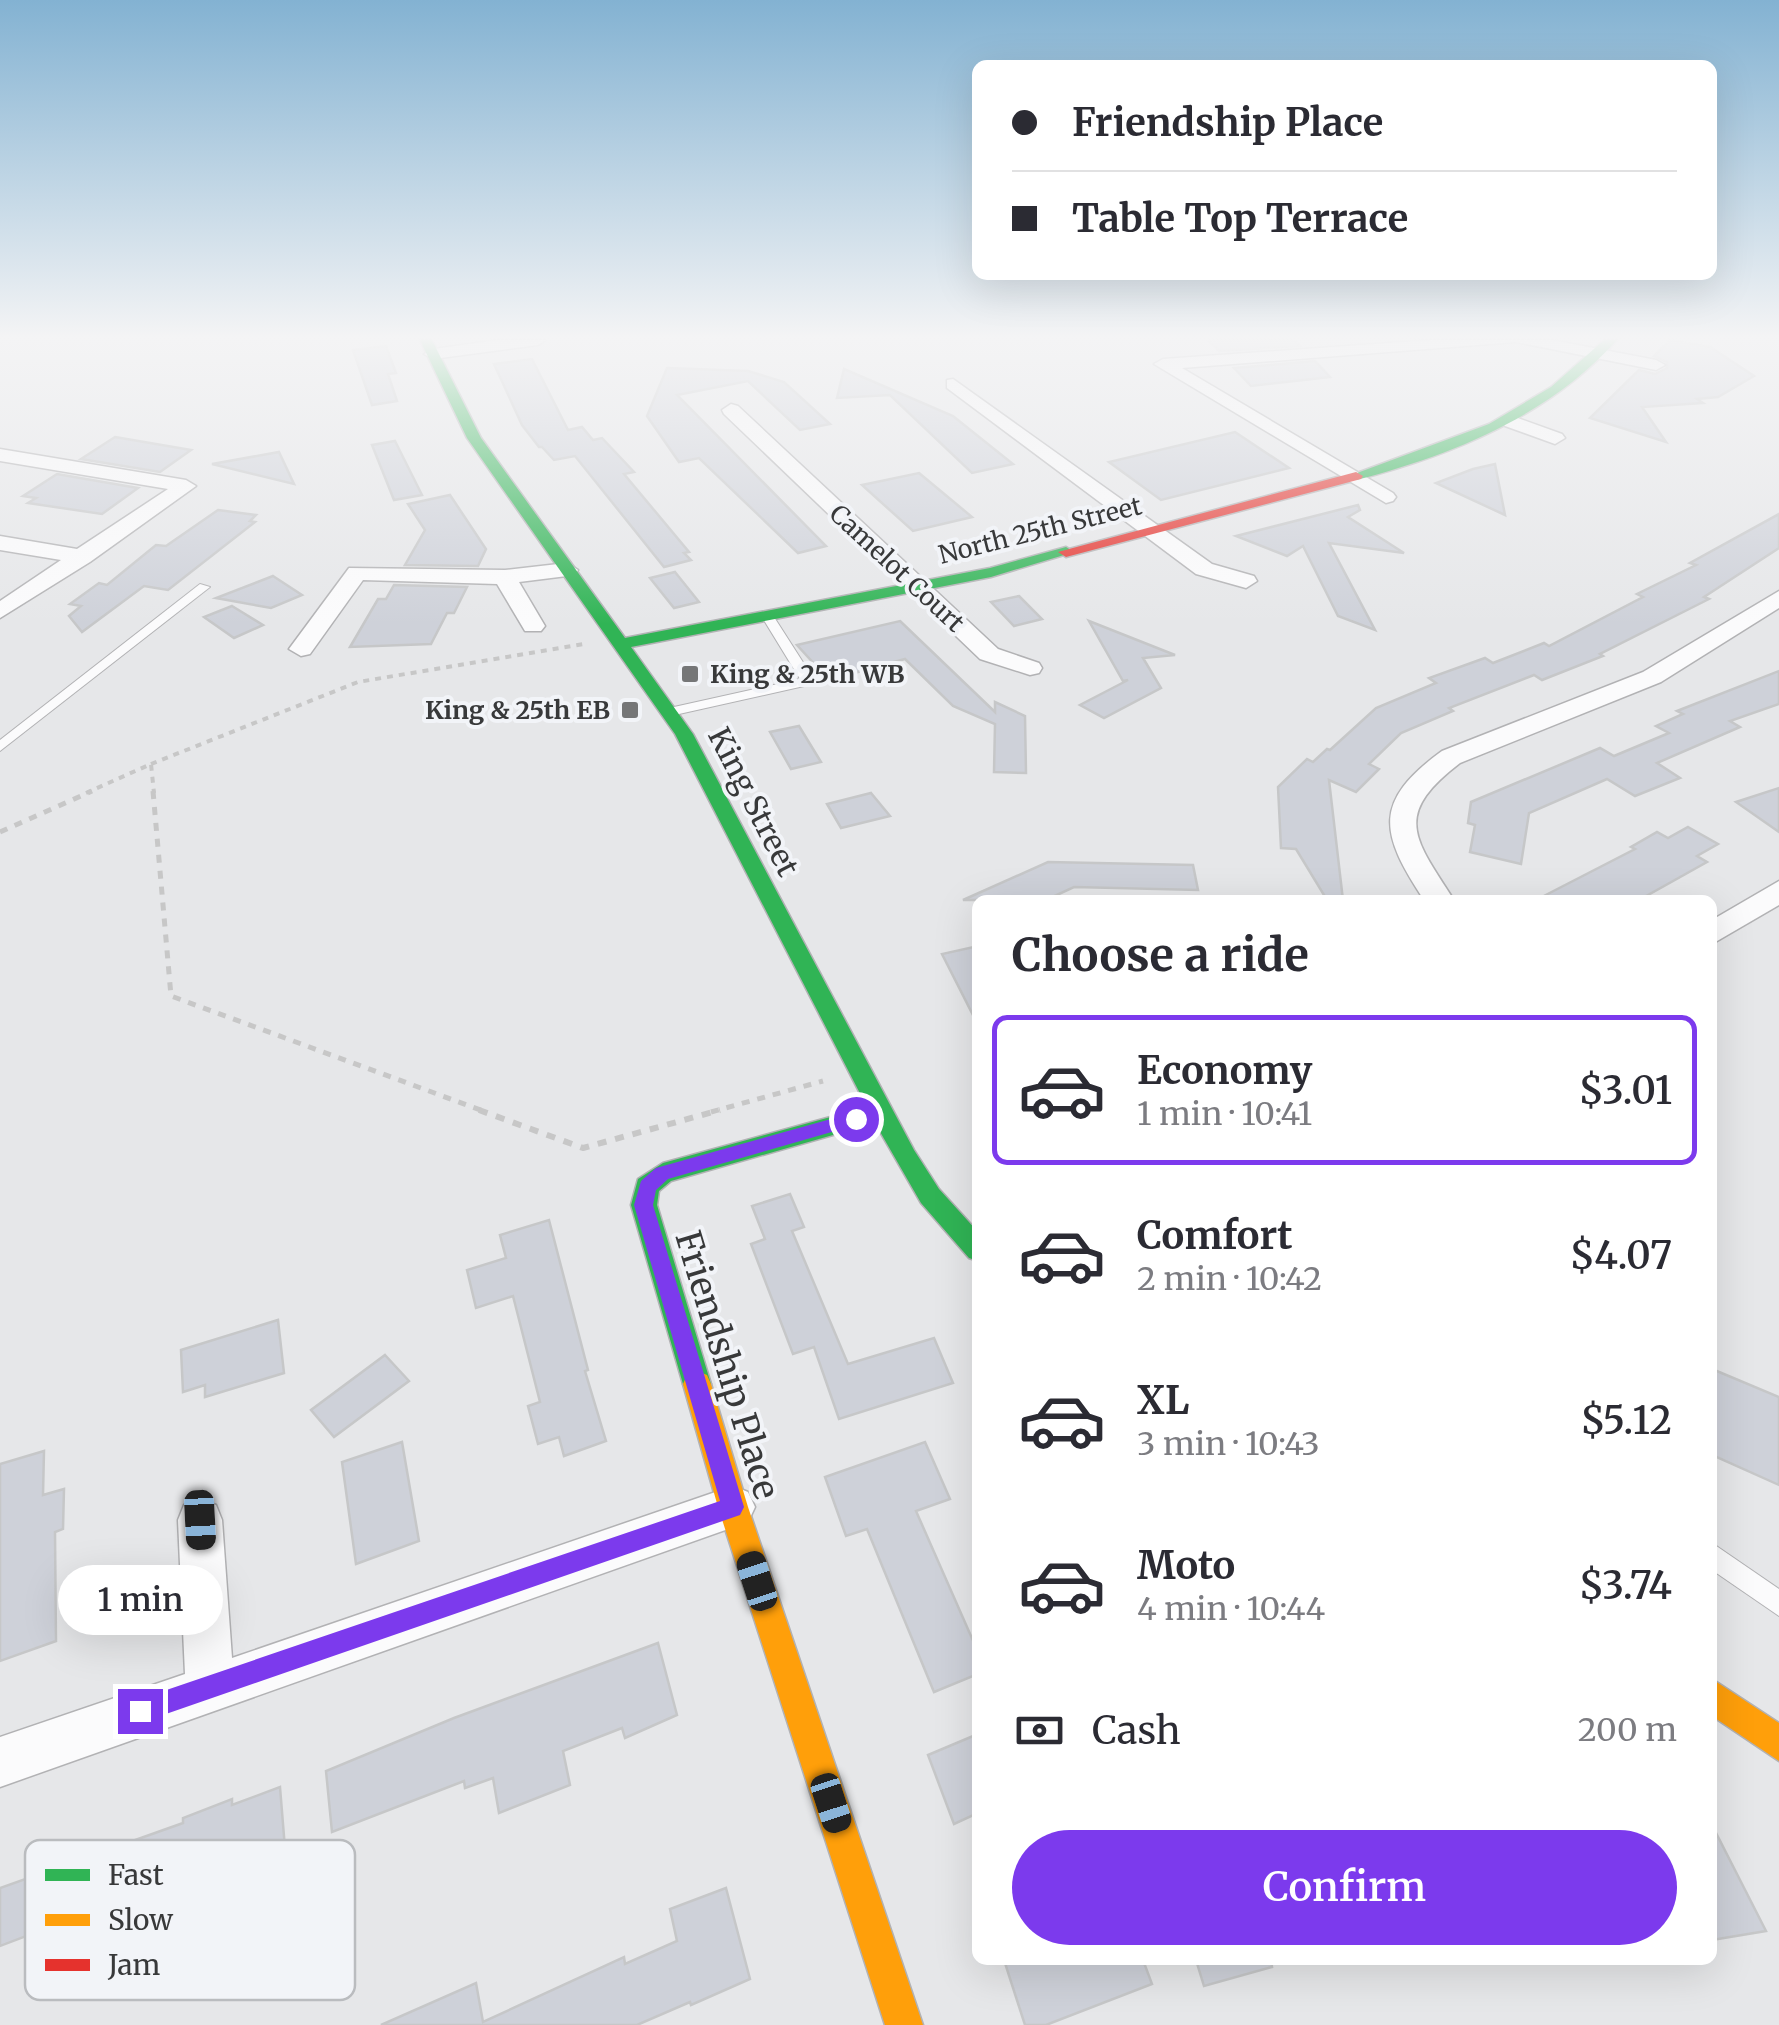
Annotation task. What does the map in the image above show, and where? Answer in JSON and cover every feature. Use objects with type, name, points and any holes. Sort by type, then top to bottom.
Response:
[{"type":"street","name":"King Street","points":[[472,434],[670,712],[882,1112],[930,1196],[972,1243]]},
{"type":"street","name":"Camelot Court","points":[[757,434],[989,654],[1030,668]]},
{"type":"street","points":[[1021,434],[1204,569],[1246,581]]},
{"type":"street","points":[[1282,434],[1386,497]]},
{"type":"street","name":"North 25th Street","points":[[619,642],[918,588],[1356,478],[1484,434]]},
{"type":"street","points":[[1546,434],[1555,438]]},
{"type":"street","points":[[0,455],[186,486],[0,612]]},
{"type":"street","points":[[0,542],[82,557]]},
{"type":"street","points":[[301,650],[357,573],[505,578],[568,570]]},
{"type":"street","points":[[505,578],[532,626]]},
{"type":"street","points":[[1435,895],[1402,838],[1402,804],[1426,774],[1451,757],[1652,677],[1773,607]]},
{"type":"street","points":[[1717,931],[1779,891]]},
{"type":"street","name":"Friendship Place","points":[[882,1112],[662,1173],[648,1186],[644,1205],[733,1507],[904,2025]]},
{"type":"street","points":[[0,1762],[733,1507]]},
{"type":"street","points":[[200,1520],[210,1686]]},
{"type":"street","points":[[1717,1700],[1779,1744]]},
{"type":"lane","points":[[0,747],[204,587]]},
{"type":"lane","points":[[670,712],[808,681],[768,617]]},
{"type":"lane","points":[[1717,1559],[1779,1604]]},
{"type":"path","points":[[0,832],[151,764],[358,682],[619,642]]},
{"type":"path","points":[[151,764],[171,996],[583,1148],[859,1070]]},
{"type":"building","points":[[529,434],[602,438],[634,472],[624,474],[689,552],[684,553],[691,560],[664,567],[575,456],[554,460]]},
{"type":"building","points":[[660,434],[716,434],[826,546],[798,553],[699,458],[679,462]]},
{"type":"building","points":[[932,434],[976,434],[1013,464],[972,473]]},
{"type":"building","points":[[1239,434],[1289,468],[1161,500],[1109,462]]},
{"type":"building","points":[[1642,434],[1661,434],[1666,442]]},
{"type":"building","points":[[115,437],[191,450],[160,472],[81,459]]},
{"type":"building","points":[[395,441],[422,495],[394,500],[372,445]]},
{"type":"building","points":[[279,452],[294,484],[212,464]]},
{"type":"building","points":[[1495,464],[1505,515],[1436,483],[1473,469]]},
{"type":"building","points":[[919,473],[972,517],[913,531],[862,485]]},
{"type":"building","points":[[57,474],[138,488],[102,514],[28,503],[36,498],[23,496]]},
{"type":"building","points":[[450,495],[486,549],[478,566],[405,565],[425,530],[408,504]]},
{"type":"building","points":[[1358,505],[1360,510],[1348,517],[1404,553],[1329,543],[1375,630],[1338,616],[1303,546],[1287,556],[1236,536]]},
{"type":"building","points":[[218,510],[256,515],[250,521],[255,522],[168,590],[144,586],[82,632],[69,616],[81,606],[70,604],[99,583],[107,585],[156,545],[166,546]]},
{"type":"building","points":[[1779,514],[1779,548],[1704,597],[1709,599],[1600,654],[1603,656],[1542,680],[1534,675],[1449,708],[1453,711],[1401,733],[1369,764],[1379,769],[1356,792],[1329,780],[1342,895],[1324,895],[1296,849],[1281,848],[1278,787],[1307,759],[1313,762],[1330,750],[1376,708],[1436,683],[1429,678],[1485,658],[1493,663],[1544,643],[1549,646],[1643,597],[1637,594],[1696,565],[1690,563]]},
{"type":"building","points":[[675,572],[699,602],[674,608],[650,578]]},
{"type":"building","points":[[273,576],[302,595],[271,608],[216,598]]},
{"type":"building","points":[[394,585],[467,587],[454,613],[447,613],[431,644],[350,647],[378,599],[386,599]]},
{"type":"building","points":[[1019,596],[1042,619],[1014,626],[991,602]]},
{"type":"building","points":[[232,606],[263,625],[234,638],[204,617]]},
{"type":"building","points":[[900,621],[995,712],[995,702],[1025,716],[1026,773],[994,772],[995,724],[953,706],[905,659],[829,680],[797,645]]},
{"type":"building","points":[[1089,621],[1175,655],[1143,658],[1161,688],[1104,718],[1080,705],[1128,680],[1123,681]]},
{"type":"building","points":[[1779,671],[1779,704],[1730,721],[1740,727],[1657,763],[1680,778],[1635,796],[1607,779],[1529,813],[1521,864],[1470,852],[1475,825],[1468,823],[1471,802],[1600,748],[1614,756],[1669,733],[1656,726],[1683,714],[1677,711]]},
{"type":"building","points":[[799,726],[821,762],[791,769],[770,732]]},
{"type":"building","points":[[1779,788],[1779,832],[1736,802]]},
{"type":"building","points":[[871,793],[890,816],[841,828],[827,804]]},
{"type":"building","points":[[1688,827],[1718,844],[1697,856],[1707,862],[1648,895],[1546,895],[1635,849],[1631,847],[1657,832],[1668,838]]},
{"type":"building","points":[[1048,862],[1193,865],[1198,890],[1074,887],[1057,895],[974,895]]},
{"type":"building","points":[[972,947],[972,1013],[942,954]]},
{"type":"building","points":[[790,1194],[804,1227],[792,1231],[848,1364],[934,1338],[953,1383],[839,1419],[814,1347],[793,1354],[751,1244],[765,1239],[752,1206]]},
{"type":"building","points":[[549,1220],[606,1441],[564,1456],[559,1437],[538,1444],[528,1406],[540,1402],[513,1296],[476,1308],[467,1270],[506,1258],[500,1235]]},
{"type":"building","points":[[278,1320],[284,1373],[205,1397],[205,1385],[183,1392],[181,1350]]},
{"type":"building","points":[[385,1355],[409,1381],[334,1437],[311,1410]]},
{"type":"building","points":[[1717,1371],[1779,1397],[1779,1485],[1717,1457]]},
{"type":"building","points":[[402,1442],[419,1541],[356,1564],[342,1462]]},
{"type":"building","points":[[925,1442],[950,1499],[916,1511],[972,1638],[972,1676],[934,1692],[867,1529],[846,1536],[825,1477]]},
{"type":"building","points":[[44,1451],[43,1495],[64,1489],[63,1529],[55,1532],[56,1641],[0,1661],[0,1464]]},
{"type":"building","points":[[658,1643],[677,1715],[625,1738],[622,1728],[563,1751],[570,1785],[499,1813],[493,1778],[465,1788],[464,1781],[332,1832],[326,1771],[454,1718]]},
{"type":"building","points":[[972,1737],[972,1816],[954,1824],[928,1755]]},
{"type":"building","points":[[280,1787],[284,1840],[135,1840],[183,1823],[183,1818],[232,1799],[232,1805]]},
{"type":"building","points":[[1717,1835],[1766,1931],[1717,1939]]},
{"type":"building","points":[[25,1879],[25,1936],[0,1946],[0,1888]]},
{"type":"building","points":[[726,1888],[750,1979],[691,2005],[690,2002],[637,2025],[381,2025],[476,1983],[483,2022],[624,1957],[625,1964],[677,1941],[670,1909]]},
{"type":"building","points":[[1006,1965],[1145,1965],[1152,1984],[1046,2025],[1025,2025]]},
{"type":"building","points":[[1198,1965],[1272,1965],[1272,1967],[1204,1986]]},
{"type":"traffic: fast","points":[[472,434],[684,734],[905,1157],[930,1196],[972,1243]]},
{"type":"traffic: fast","points":[[1356,476],[1475,434]]},
{"type":"traffic: fast","points":[[621,644],[991,572],[1066,552]]},
{"type":"traffic: fast","points":[[697,1384],[644,1205],[647,1186],[663,1173],[882,1112]]},
{"type":"traffic: slow","points":[[697,1384],[733,1507],[904,2025]]},
{"type":"traffic: slow","points":[[1717,1699],[1779,1744]]},
{"type":"traffic: jam","points":[[1066,552],[1356,476]]},
{"type":"place","name":"King & 25th WB","points":[[690,674]]},
{"type":"place","name":"King & 25th EB","points":[[630,710]]},
{"type":"route","points":[[140,1711],[733,1507],[644,1205],[648,1186],[662,1173],[856,1119]]}]
